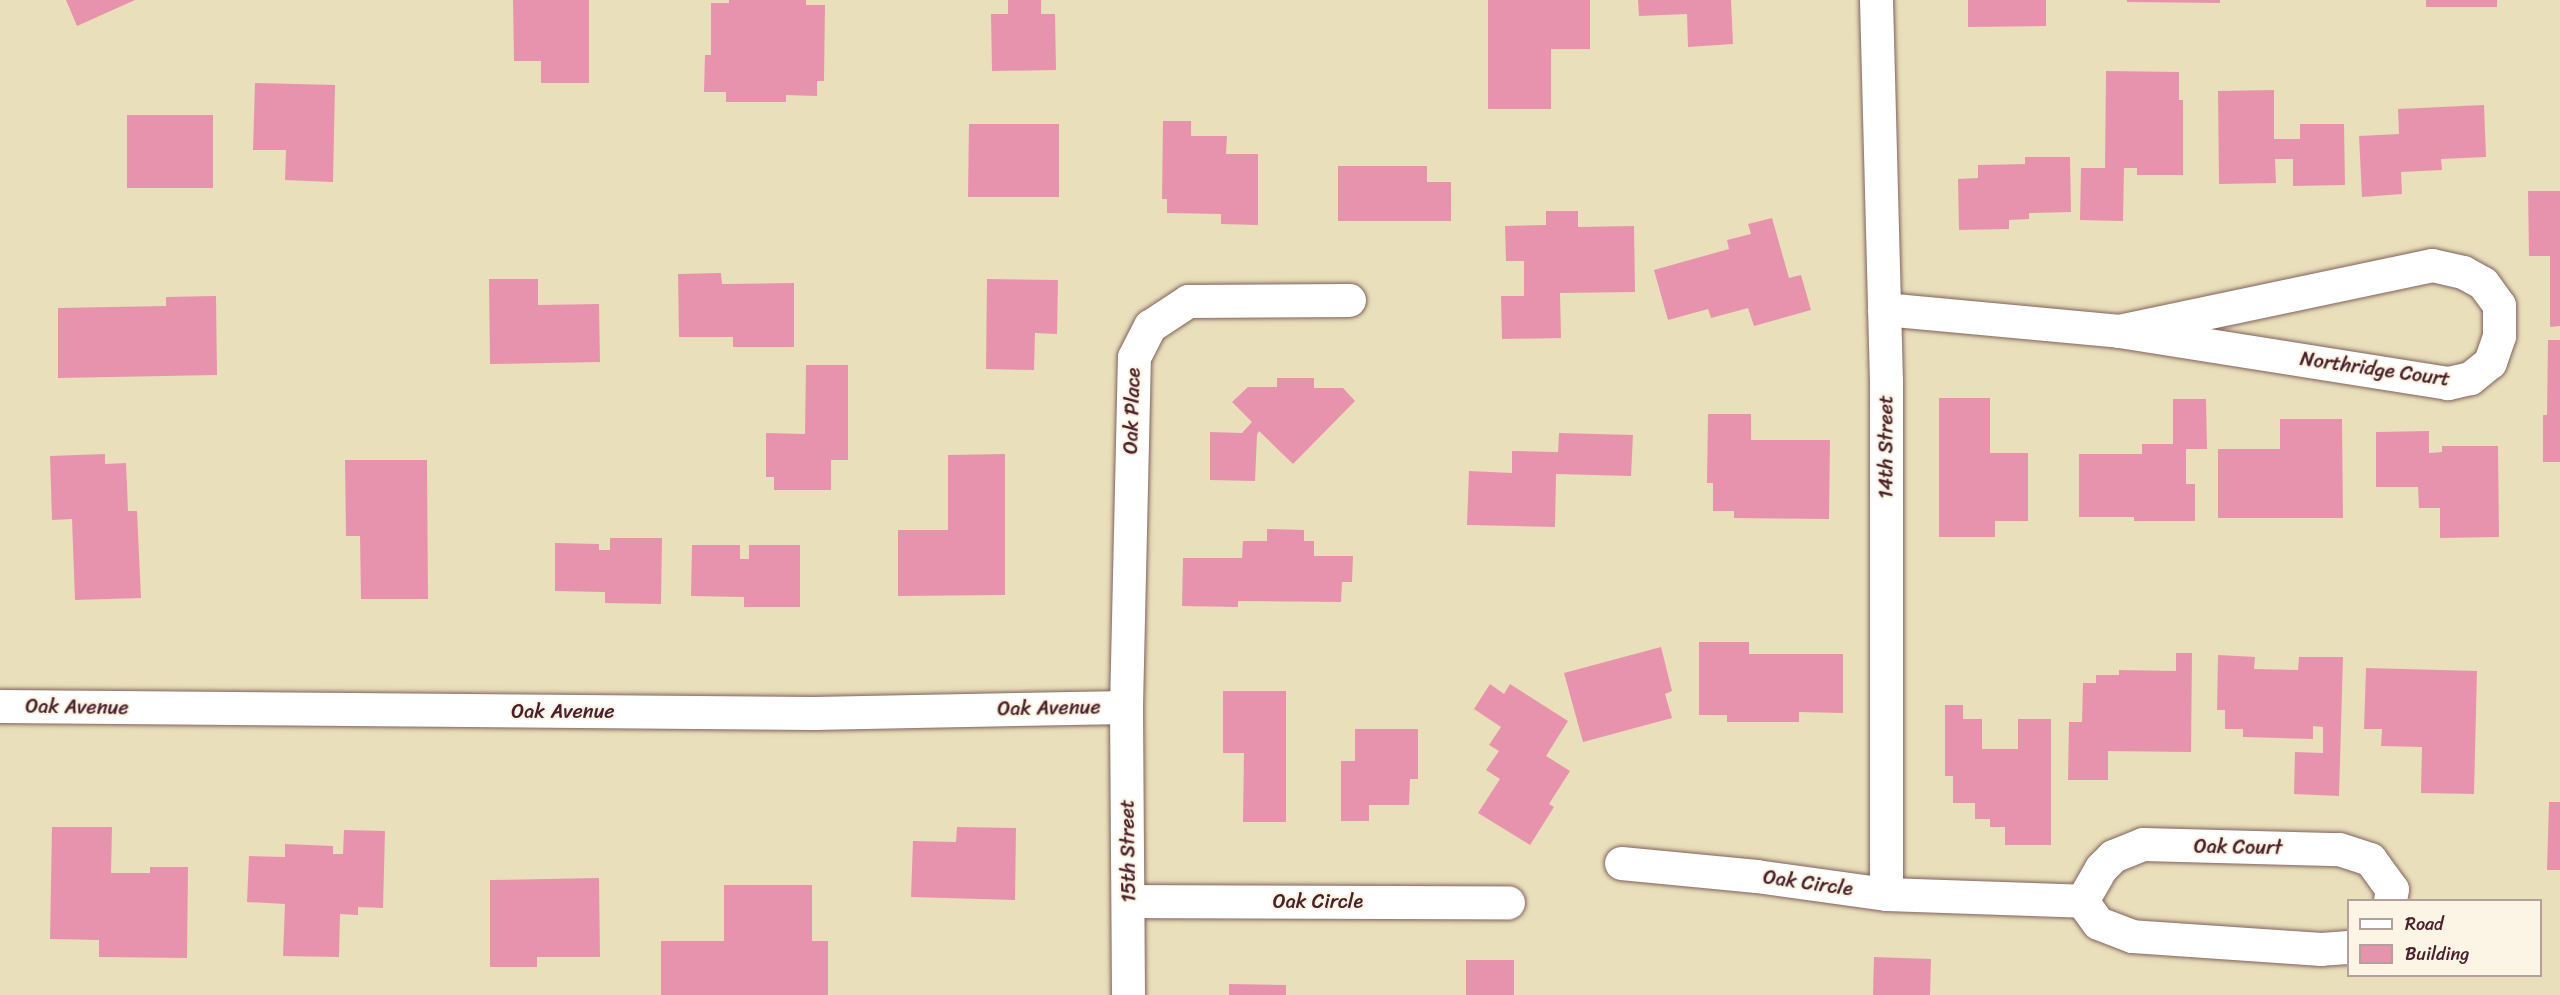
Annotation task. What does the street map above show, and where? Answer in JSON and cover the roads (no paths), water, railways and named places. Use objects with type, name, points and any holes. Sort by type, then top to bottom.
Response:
[{"type":"street","name":"14th Street","points":[[1876,0],[1884,309],[1888,746],[1886,894]]},
{"type":"street","name":"Northridge Court","points":[[1884,309],[2119,331],[2448,383],[2470,378],[2490,362],[2499,336],[2499,305],[2483,282],[2463,272],[2432,266],[2119,331]]},
{"type":"street","name":"Oak Place","points":[[1126,707],[1134,357],[1150,326],[1188,301],[1349,300]]},
{"type":"street","name":"Oak Avenue","points":[[0,706],[813,713],[1126,707]]},
{"type":"street","name":"15th Street","points":[[1126,707],[1128,995]]},
{"type":"street","name":"Oak Court","points":[[2082,901],[2101,868],[2113,856],[2144,844],[2339,849],[2370,859],[2392,888],[2390,899]]},
{"type":"street","name":"Oak Circle","points":[[1621,863],[1756,876],[1886,894]]},
{"type":"street","points":[[1886,894],[2082,901],[2098,922],[2132,936],[2321,949],[2347,947]]},
{"type":"street","name":"Oak Circle","points":[[1129,901],[1508,902]]}]
